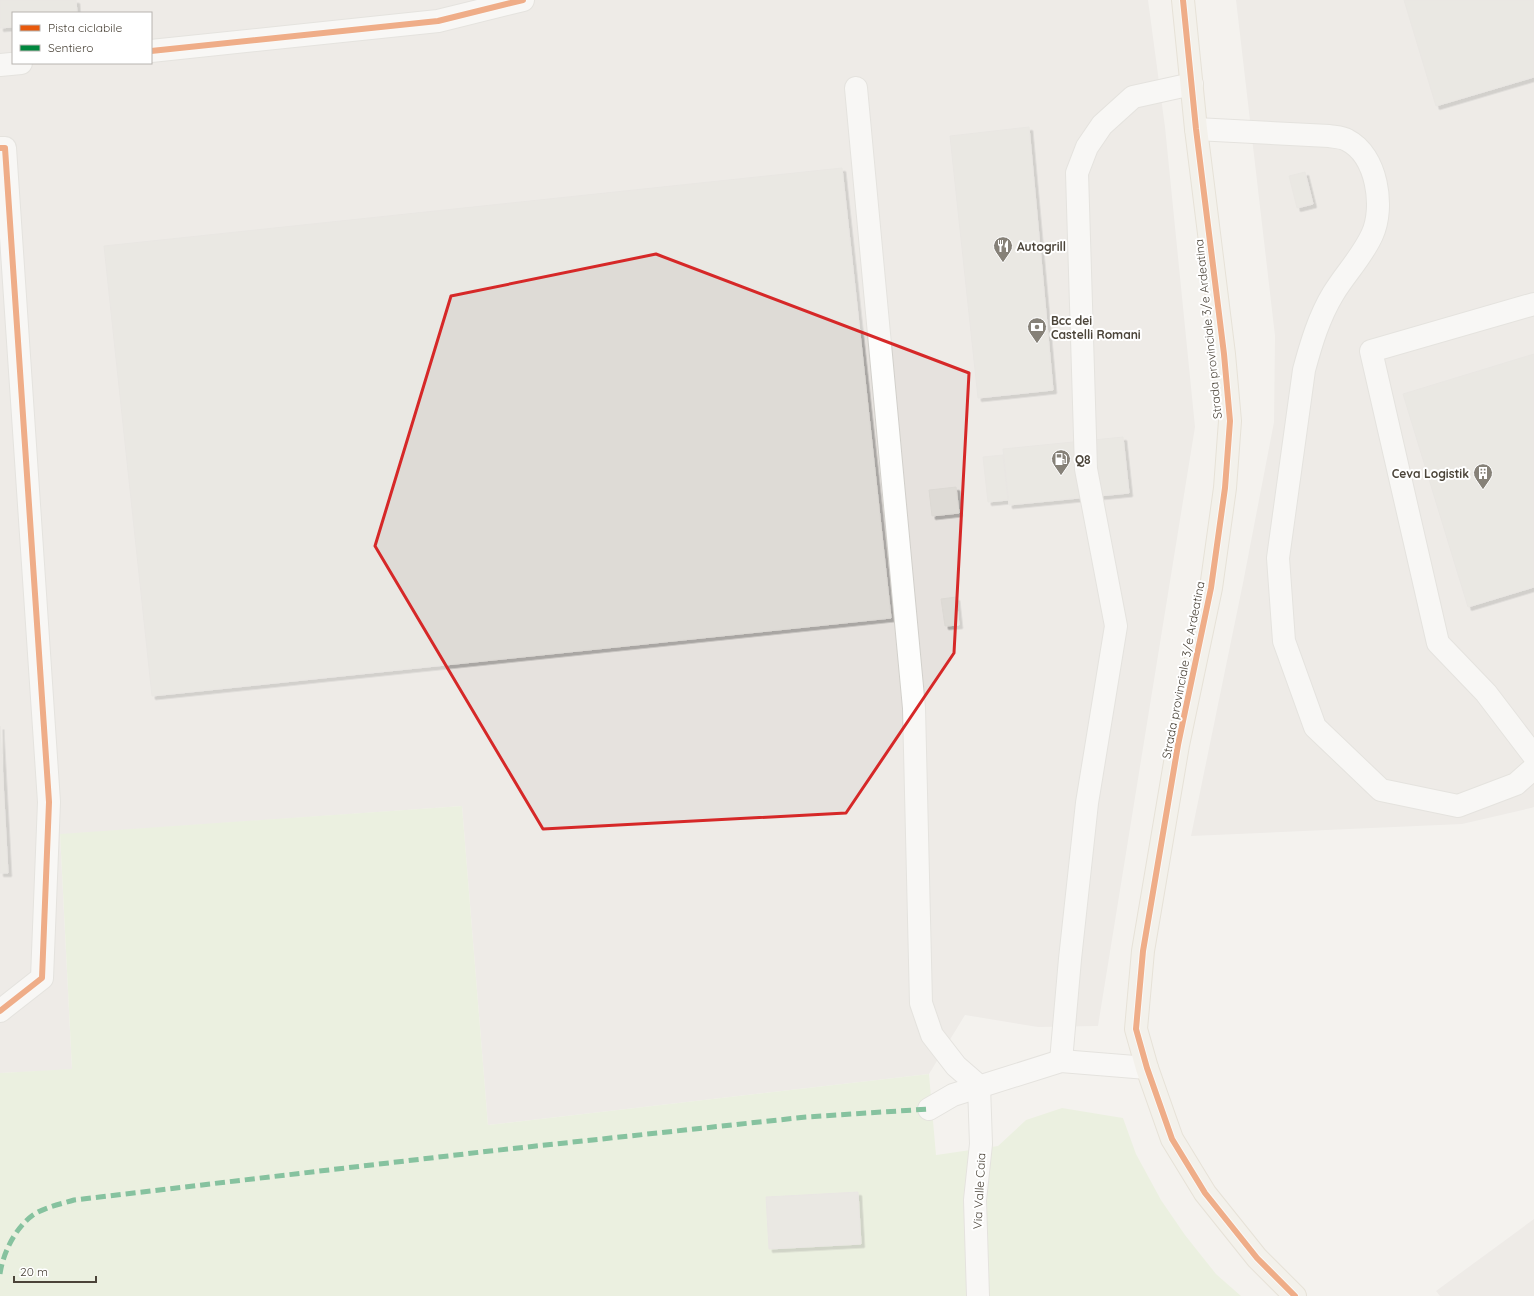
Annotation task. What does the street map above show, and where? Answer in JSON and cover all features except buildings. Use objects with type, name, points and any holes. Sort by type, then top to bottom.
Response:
[{"type":"main road","name":"Strada provinciale 3/e Ardeatina","points":[[1183,0],[1196,129],[1224,354],[1230,421],[1225,488],[1211,588],[1178,746],[1143,951],[1136,1029],[1147,1068],[1172,1139],[1205,1193],[1257,1258],[1295,1296]]},
{"type":"street","points":[[152,51],[438,21],[523,0]]},
{"type":"street","points":[[0,65],[12,64]]},
{"type":"street","points":[[1061,1061],[1070,959],[1087,803],[1116,626],[1086,469],[1078,173],[1087,147],[1102,125],[1133,97],[1192,84]]},
{"type":"street","points":[[856,88],[914,708],[921,1003],[932,1035],[956,1066],[979,1086]]},
{"type":"street","points":[[1196,129],[1329,136],[1347,140],[1360,150],[1369,164],[1377,191],[1377,222],[1372,235],[1365,249],[1333,294],[1312,341],[1304,370],[1278,558],[1284,641],[1315,727],[1381,790],[1458,806],[1516,784],[1534,768]]},
{"type":"street","points":[[0,148],[5,148],[49,802],[42,978],[0,1011]]},
{"type":"street","points":[[1534,304],[1371,351],[1438,643],[1486,693],[1534,756]]},
{"type":"street","points":[[929,1109],[953,1095],[1061,1061],[1147,1068]]},
{"type":"street","name":"Via Valle Caia","points":[[978,1296],[976,1200],[981,1144],[979,1086]]},
{"type":"highlighted area","points":[[656,254],[969,373],[954,653],[846,813],[543,829],[375,546],[451,296]]},
{"type":"shaded area","points":[[0,0],[1148,0],[1165,127],[1195,427],[1098,1026],[1038,1027],[965,1015],[929,1074],[488,1125],[462,806],[60,835],[72,1070],[0,1073]]},
{"type":"shaded area","points":[[1236,0],[1534,0],[1534,807],[1462,824],[1191,836],[1243,583],[1274,422],[1275,336]]},
{"type":"shaded area","points":[[1534,1219],[1534,1296],[1440,1296],[1436,1291]]},
{"type":"green space","points":[[462,806],[488,1125],[929,1074],[936,1155],[998,1146],[1026,1120],[1062,1108],[1123,1118],[1136,1154],[1161,1200],[1185,1235],[1216,1274],[1241,1296],[0,1296],[0,1073],[72,1069],[60,834]]},
{"type":"marked path","points":[[0,1274],[7,1250],[15,1234],[27,1220],[43,1210],[74,1200],[490,1151],[806,1117],[929,1109]]},
{"type":"cycle path","points":[[152,51],[438,21],[523,0]]},
{"type":"cycle path","points":[[1183,0],[1196,129],[1224,354],[1230,421],[1225,488],[1211,588],[1178,745],[1143,951],[1136,1029],[1147,1068],[1172,1139],[1205,1193],[1257,1258],[1295,1296]]},
{"type":"cycle path","points":[[0,148],[5,148],[49,802],[42,978],[0,1011]]},
{"type":"place","name":"Autogrill","points":[[1003,263]]},
{"type":"place","name":"Bcc dei Castelli Romani","points":[[1037,344]]},
{"type":"place","name":"Q8","points":[[1061,476]]},
{"type":"place","name":"Ceva Logistik","points":[[1483,490]]}]
